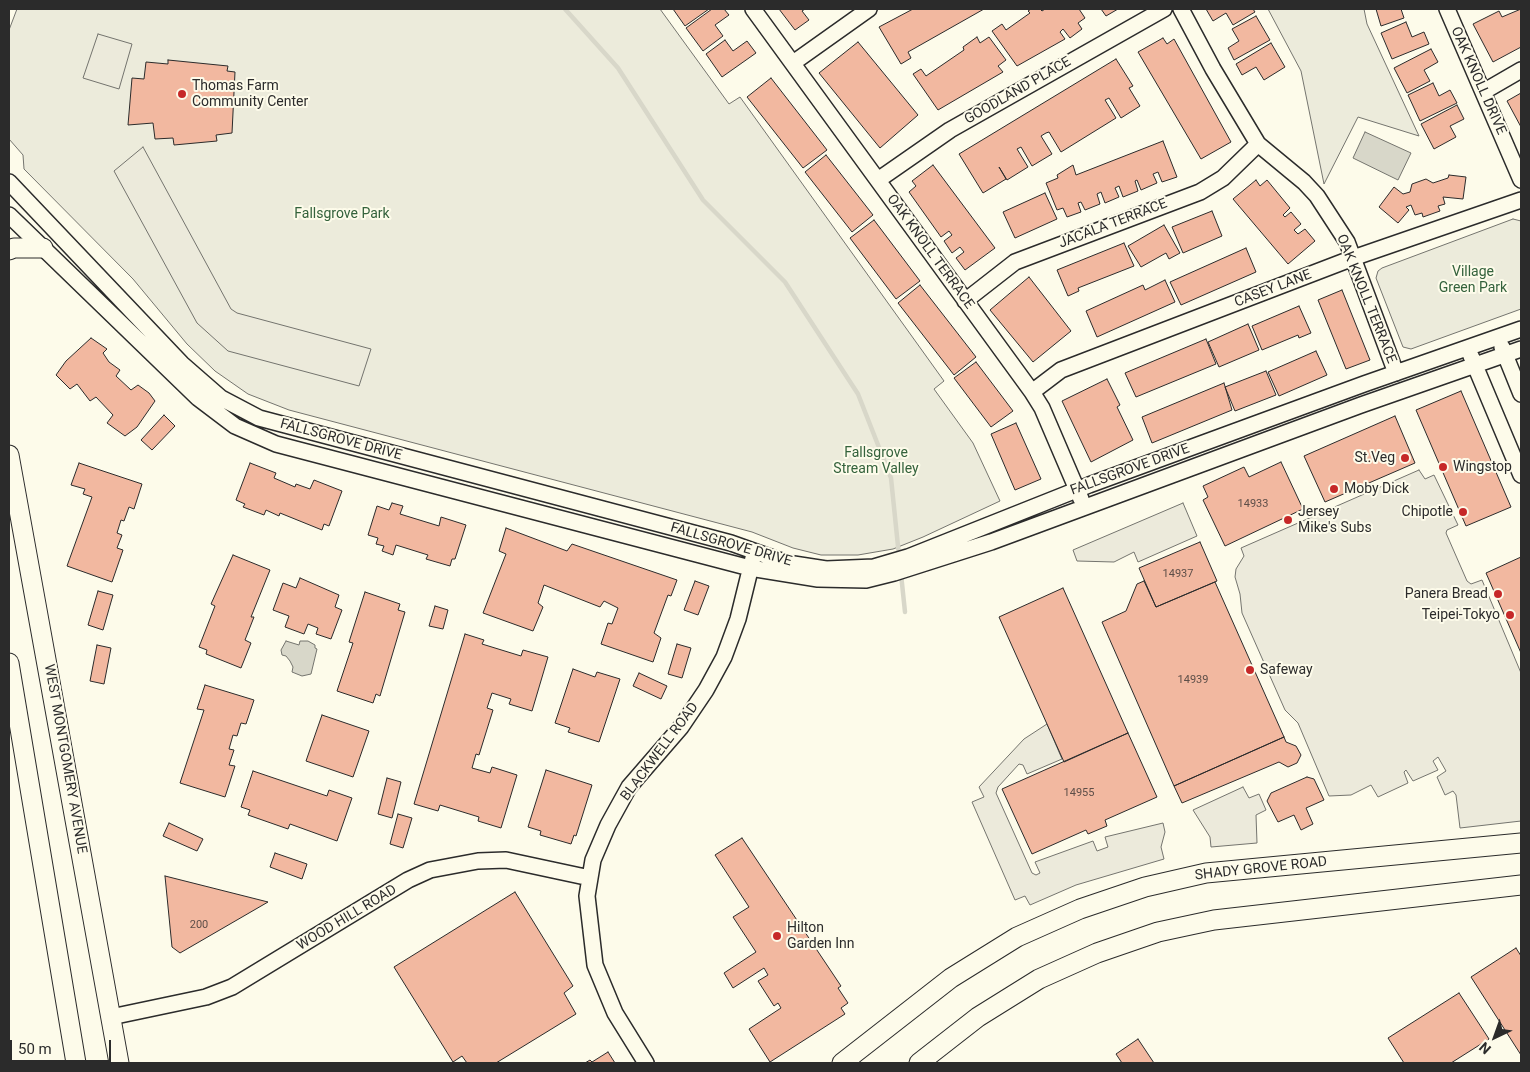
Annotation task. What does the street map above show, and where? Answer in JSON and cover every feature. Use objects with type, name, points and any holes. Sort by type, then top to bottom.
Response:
[{"type":"main road","points":[[9,250],[14,248],[43,248]]},
{"type":"main road","name":"WEST MONTGOMERY AVENUE","points":[[9,455],[119,1063]]},
{"type":"main road","points":[[9,662],[76,1063]]},
{"type":"main road","name":"SHADY GROVE ROAD","points":[[842,1063],[951,978],[1017,937],[1080,909],[1145,887],[1206,873],[1521,843]]},
{"type":"main road","points":[[919,1063],[978,1017],[1040,978],[1097,953],[1158,932],[1214,920],[1521,885]]},
{"type":"street","name":"OAK KNOLL TERRACE","points":[[753,9],[1032,392],[1042,408],[1085,507]]},
{"type":"street","points":[[792,63],[869,9]]},
{"type":"street","name":"GOODLAND PLACE","points":[[878,180],[950,130],[1164,9]]},
{"type":"street","name":"OAK KNOLL TERRACE","points":[[1181,9],[1213,69],[1258,144],[1304,182],[1316,196],[1347,242],[1396,373]]},
{"type":"street","name":"OAK KNOLL DRIVE","points":[[1447,9],[1521,180]]},
{"type":"street","points":[[1483,92],[1521,70]]},
{"type":"street","name":"JACALA TERRACE","points":[[966,301],[1015,262],[1200,192],[1223,178],[1258,144]]},
{"type":"street","name":"FALLSGROVE DRIVE","points":[[9,182],[182,364],[221,398],[259,418],[731,544],[788,564],[849,570],[892,568]]},
{"type":"street","name":"CASEY LANE","points":[[1032,392],[1061,370],[1353,258],[1521,200]]},
{"type":"street","name":"FALLSGROVE DRIVE","points":[[9,215],[198,398],[235,426],[276,444],[750,568],[826,580],[866,580],[892,568],[991,542],[1521,349]]},
{"type":"street","name":"FALLSGROVE DRIVE","points":[[909,563],[1077,490],[1521,329]]},
{"type":"street","points":[[1498,338],[1521,394]]},
{"type":"street","points":[[1468,348],[1521,475]]},
{"type":"street","name":"BLACKWELL ROAD","points":[[646,1063],[614,1013],[596,965],[587,896],[590,878],[597,851],[629,787],[681,727],[706,690],[724,657],[738,618],[754,552]]},
{"type":"street","name":"WOOD HILL ROAD","points":[[111,1017],[206,997],[232,987],[408,880],[430,870],[478,861],[506,860],[590,878]]},
{"type":"green space","name":"Fallsgrove Park","points":[[17,9],[660,9],[729,104],[740,97],[944,381],[934,389],[973,443],[1000,501],[893,549],[858,555],[821,555],[793,548],[752,532],[289,410],[248,394],[215,371],[187,344],[133,279],[24,169],[23,155],[9,139],[9,30]]},
{"type":"green space","points":[[1268,9],[1364,9],[1367,24],[1419,136],[1358,117],[1324,184],[1301,71]]},
{"type":"green space","name":"Village Green Park","points":[[1513,219],[1521,221],[1521,309],[1411,349],[1403,347],[1376,278],[1378,271]]},
{"type":"shaded area","points":[[98,34],[132,44],[119,89],[83,78]]},
{"type":"shaded area","points":[[1365,132],[1411,153],[1398,180],[1353,158]]},
{"type":"shaded area","points":[[143,147],[231,309],[237,313],[371,349],[359,386],[228,351],[197,323],[114,171]]},
{"type":"shaded area","points":[[1419,470],[1425,479],[1434,475],[1458,525],[1447,530],[1446,533],[1467,581],[1471,584],[1482,580],[1521,673],[1521,821],[1460,828],[1456,795],[1453,791],[1445,795],[1437,777],[1446,771],[1438,757],[1433,761],[1438,770],[1413,781],[1406,770],[1404,772],[1408,783],[1378,797],[1371,785],[1351,795],[1329,796],[1298,723],[1285,710],[1242,613],[1240,594],[1235,577],[1236,569],[1244,556],[1241,548]]},
{"type":"shaded area","points":[[1183,503],[1197,536],[1138,562],[1134,552],[1114,562],[1077,561],[1073,550]]},
{"type":"shaded area","points":[[286,641],[299,645],[300,641],[308,641],[315,645],[317,649],[311,674],[302,676],[292,672],[293,667],[290,661],[286,656],[282,655],[281,650]]},
{"type":"shaded area","points":[[1047,724],[1062,759],[1027,774],[1023,765],[1019,764],[998,787],[996,793],[1032,873],[1036,875],[1040,873],[1035,862],[1093,841],[1097,851],[1108,847],[1105,837],[1163,823],[1165,832],[1161,847],[1164,859],[1076,885],[1030,905],[1025,896],[1015,900],[972,802],[984,797],[979,787],[1024,739]]},
{"type":"shaded area","points":[[1243,787],[1249,798],[1259,794],[1266,810],[1256,815],[1257,843],[1211,847],[1210,837],[1193,810]]},
{"type":"building","points":[[673,9],[709,9],[685,26]]},
{"type":"building","points":[[712,9],[724,9],[729,15],[715,25],[723,36],[703,51],[686,28]]},
{"type":"building","points":[[779,9],[805,9],[802,11],[809,20],[795,30]]},
{"type":"building","points":[[913,9],[984,9],[908,52],[911,58],[901,64],[879,27]]},
{"type":"building","points":[[1040,9],[1042,11],[1045,9],[1079,9],[1085,18],[1078,23],[1082,29],[1070,38],[1063,29],[1060,32],[1065,39],[1017,66],[992,31],[1002,24],[1006,30],[1030,13],[1028,11]]},
{"type":"building","points":[[1101,9],[1118,9],[1106,16]]},
{"type":"building","points":[[1206,9],[1253,9],[1255,12],[1233,25],[1226,13],[1213,21]]},
{"type":"building","points":[[1376,9],[1401,9],[1404,18],[1381,26]]},
{"type":"building","points":[[1521,9],[1521,47],[1493,62],[1473,24],[1499,11],[1502,17]]},
{"type":"building","points":[[1256,16],[1270,40],[1234,60],[1228,48],[1239,41],[1232,29]]},
{"type":"building","points":[[1406,22],[1412,37],[1424,32],[1429,44],[1392,59],[1381,33]]},
{"type":"building","points":[[977,37],[980,43],[989,37],[1006,60],[998,66],[1003,72],[938,110],[913,74],[921,69],[926,76],[964,50],[963,47]]},
{"type":"building","points":[[1163,38],[1167,44],[1174,39],[1231,142],[1201,159],[1138,52]]},
{"type":"building","points":[[725,40],[733,51],[747,41],[756,53],[722,77],[706,54]]},
{"type":"building","points":[[858,42],[918,115],[880,148],[819,73]]},
{"type":"building","points":[[1271,43],[1285,67],[1264,80],[1256,67],[1242,75],[1236,64]]},
{"type":"building","points":[[1431,49],[1438,62],[1424,70],[1430,81],[1407,93],[1394,68]]},
{"type":"building","points":[[1116,59],[1133,86],[1129,88],[1140,106],[1121,118],[1109,98],[1105,100],[1116,118],[1061,152],[1049,132],[1046,133],[1041,136],[1052,154],[1032,166],[1021,147],[1017,149],[1028,167],[1007,180],[999,167],[1006,179],[983,193],[959,154]]},
{"type":"building","name":"Thomas Farm Community Center","points":[[168,60],[228,66],[227,71],[235,72],[232,133],[216,135],[217,141],[174,145],[173,138],[155,139],[153,123],[128,125],[132,78],[144,79],[146,62],[168,64]]},
{"type":"building","points":[[771,78],[827,150],[803,168],[747,97]]},
{"type":"building","points":[[1433,83],[1439,96],[1450,90],[1457,103],[1420,121],[1408,95]]},
{"type":"building","points":[[1521,93],[1521,127],[1507,101]]},
{"type":"building","points":[[1457,105],[1464,119],[1450,126],[1456,137],[1434,149],[1421,124]]},
{"type":"building","points":[[1163,141],[1177,177],[1162,182],[1158,172],[1153,174],[1157,183],[1141,190],[1137,180],[1135,181],[1138,191],[1123,197],[1119,186],[1115,188],[1119,197],[1105,203],[1101,192],[1097,194],[1100,204],[1085,210],[1081,202],[1078,203],[1081,212],[1067,217],[1063,208],[1057,210],[1046,183],[1058,178],[1057,175],[1073,165],[1076,175]]},
{"type":"building","points":[[826,155],[873,215],[852,232],[805,172]]},
{"type":"building","points":[[933,165],[995,248],[965,270],[956,258],[964,252],[960,247],[952,253],[944,241],[952,235],[949,231],[941,237],[909,192],[916,186],[912,181]]},
{"type":"building","points":[[1449,175],[1466,177],[1463,199],[1443,197],[1445,204],[1438,206],[1440,211],[1423,217],[1422,213],[1415,215],[1411,205],[1406,207],[1409,210],[1398,223],[1379,207],[1394,187],[1403,194],[1410,192],[1412,184],[1426,179],[1433,183],[1448,178]]},
{"type":"building","points":[[1256,180],[1260,186],[1267,180],[1290,208],[1283,215],[1285,217],[1291,212],[1301,224],[1294,230],[1298,234],[1305,229],[1315,241],[1288,264],[1233,199]]},
{"type":"building","points":[[1045,193],[1057,219],[1015,238],[1003,212]]},
{"type":"building","points":[[1212,211],[1222,236],[1183,253],[1172,227]]},
{"type":"building","points":[[874,220],[920,281],[896,299],[850,238]]},
{"type":"building","points":[[1164,225],[1180,253],[1169,259],[1166,253],[1141,267],[1128,246]]},
{"type":"building","points":[[1124,243],[1134,266],[1078,288],[1079,291],[1068,296],[1057,270]]},
{"type":"building","points":[[1246,248],[1256,272],[1181,305],[1170,282]]},
{"type":"building","points":[[1029,277],[1071,331],[1033,362],[990,310]]},
{"type":"building","points":[[1165,280],[1175,302],[1097,337],[1086,311],[1143,285],[1145,290]]},
{"type":"building","points":[[920,285],[976,357],[954,375],[898,303]]},
{"type":"building","points":[[1342,290],[1370,360],[1346,369],[1318,300]]},
{"type":"building","points":[[1299,306],[1311,333],[1299,338],[1298,335],[1262,350],[1252,326]]},
{"type":"building","points":[[1248,324],[1259,350],[1219,367],[1208,342]]},
{"type":"building","points":[[91,338],[107,349],[103,353],[109,362],[120,370],[116,376],[131,390],[138,385],[149,393],[155,401],[137,427],[125,436],[107,423],[113,415],[96,397],[90,401],[77,384],[70,389],[56,375],[66,361]]},
{"type":"building","points":[[1206,339],[1216,364],[1136,397],[1125,373]]},
{"type":"building","points":[[1316,351],[1327,375],[1279,396],[1268,372]]},
{"type":"building","points":[[976,362],[1013,411],[991,427],[954,378]]},
{"type":"building","points":[[1266,371],[1276,395],[1235,411],[1225,387]]},
{"type":"building","points":[[1107,379],[1120,405],[1117,407],[1133,440],[1091,462],[1062,401]]},
{"type":"building","points":[[1224,383],[1232,410],[1152,443],[1142,417]]},
{"type":"building","points":[[1461,391],[1511,507],[1466,526],[1416,410]]},
{"type":"building","points":[[164,415],[175,426],[152,450],[141,440]]},
{"type":"building","points":[[1395,416],[1415,463],[1325,502],[1304,456]]},
{"type":"building","points":[[1016,423],[1041,479],[1015,490],[991,434]]},
{"type":"building","points":[[1281,462],[1303,509],[1225,546],[1203,500],[1208,497],[1203,486],[1244,467],[1249,477]]},
{"type":"building","points":[[79,463],[142,484],[134,509],[129,507],[124,521],[121,520],[117,533],[122,535],[117,548],[123,550],[112,582],[67,566],[92,497],[83,494],[85,489],[71,485]]},
{"type":"building","points":[[250,463],[276,473],[274,478],[295,487],[296,484],[310,489],[314,480],[342,491],[329,526],[324,524],[322,530],[280,513],[279,516],[266,510],[264,515],[243,507],[245,504],[236,500]]},
{"type":"building","points":[[392,503],[403,506],[400,514],[439,526],[441,517],[466,525],[455,559],[452,559],[450,566],[426,559],[428,555],[396,545],[393,555],[382,551],[384,546],[376,544],[378,538],[368,535],[377,506],[389,510]]},
{"type":"building","points":[[506,528],[567,551],[572,544],[677,580],[671,596],[668,595],[654,633],[661,638],[653,662],[601,644],[608,623],[612,624],[618,608],[604,601],[600,607],[544,585],[538,603],[543,607],[533,631],[483,613],[506,554],[499,551]]},
{"type":"building","points":[[1200,542],[1217,581],[1156,607],[1139,568]]},
{"type":"building","points":[[233,555],[270,570],[251,617],[254,617],[245,640],[251,643],[241,668],[206,654],[207,650],[199,647],[215,606],[211,604]]},
{"type":"building","points":[[1521,557],[1521,653],[1486,573]]},
{"type":"building","points":[[300,578],[339,595],[335,607],[342,610],[331,639],[316,634],[318,628],[308,624],[304,634],[285,627],[289,616],[273,610],[283,583],[296,588]]},
{"type":"building","points":[[695,581],[709,586],[698,615],[684,610]]},
{"type":"building","points":[[1144,581],[1156,607],[1215,582],[1284,737],[1174,786],[1102,622],[1126,611],[1137,584]]},
{"type":"building","points":[[1063,588],[1128,733],[1064,762],[999,617]]},
{"type":"building","points":[[98,591],[113,595],[103,630],[88,625]]},
{"type":"building","points":[[365,592],[400,604],[398,610],[405,612],[380,696],[376,694],[373,703],[337,691],[353,643],[349,642]]},
{"type":"building","points":[[435,606],[448,610],[443,629],[429,626]]},
{"type":"building","points":[[465,634],[484,640],[482,644],[521,656],[523,650],[548,657],[532,711],[509,704],[511,699],[492,693],[487,708],[493,710],[479,755],[476,754],[472,768],[490,773],[492,767],[517,775],[501,828],[478,821],[479,817],[440,805],[438,811],[414,804]]},
{"type":"building","points":[[677,644],[691,648],[682,678],[668,674]]},
{"type":"building","points":[[97,645],[111,648],[104,684],[90,681]]},
{"type":"building","points":[[573,669],[595,677],[597,672],[620,679],[599,742],[568,732],[570,728],[555,723]]},
{"type":"building","points":[[639,673],[667,686],[661,699],[633,686]]},
{"type":"building","points":[[205,685],[254,700],[246,724],[241,723],[237,736],[233,735],[229,749],[234,750],[229,765],[235,766],[225,797],[180,783],[204,710],[197,709]]},
{"type":"building","points":[[322,715],[369,731],[353,777],[306,761]]},
{"type":"building","points":[[1128,733],[1157,797],[1105,820],[1107,826],[1088,834],[1086,830],[1032,854],[1002,789]]},
{"type":"building","points":[[1284,737],[1286,742],[1296,746],[1301,755],[1297,763],[1288,767],[1279,762],[1182,803],[1174,786]]},
{"type":"building","points":[[546,770],[592,785],[576,836],[574,835],[571,844],[540,835],[541,831],[528,827]]},
{"type":"building","points":[[253,771],[327,796],[329,790],[352,798],[337,841],[290,824],[288,829],[248,815],[250,810],[241,807]]},
{"type":"building","points":[[1307,777],[1314,779],[1324,800],[1306,808],[1313,824],[1301,830],[1294,815],[1278,822],[1267,801],[1271,793]]},
{"type":"building","points":[[387,778],[401,782],[392,818],[378,814]]},
{"type":"building","points":[[398,814],[412,818],[403,848],[390,844]]},
{"type":"building","points":[[169,823],[203,839],[197,851],[163,836]]},
{"type":"building","name":"Hilton Garden Inn","points":[[742,838],[841,986],[838,988],[848,1003],[841,1008],[845,1014],[770,1062],[749,1029],[781,1008],[778,1003],[774,1006],[758,981],[768,975],[764,968],[733,988],[724,973],[756,952],[733,917],[749,907],[715,855]]},
{"type":"building","points":[[275,853],[307,864],[302,879],[270,867]]},
{"type":"building","points":[[165,876],[268,902],[180,953],[172,947]]},
{"type":"building","points":[[515,892],[573,986],[564,993],[576,1014],[496,1063],[467,1063],[462,1056],[453,1062],[394,967]]},
{"type":"building","points":[[1516,948],[1521,956],[1521,1055],[1471,977]]},
{"type":"building","points":[[1459,993],[1489,1039],[1451,1063],[1404,1063],[1388,1038]]},
{"type":"building","points":[[1138,1039],[1154,1063],[1122,1063],[1116,1054]]},
{"type":"building","points":[[608,1052],[615,1063],[585,1063],[590,1060],[592,1062]]},
{"type":"waterway","points":[[565,9],[618,68],[703,200],[785,282],[858,394],[891,478],[899,556]]},
{"type":"waterway","points":[[901,574],[905,612]]},
{"type":"place","name":"Thomas Farm Community Center","points":[[182,94]]},
{"type":"place","name":"St.Veg","points":[[1405,458]]},
{"type":"place","name":"Wingstop","points":[[1443,467]]},
{"type":"place","name":"Moby Dick","points":[[1334,489]]},
{"type":"place","name":"Chipotle","points":[[1463,512]]},
{"type":"place","name":"Jersey Mike's Subs","points":[[1288,520]]},
{"type":"place","name":"Panera Bread","points":[[1498,594]]},
{"type":"place","name":"Teipei-Tokyo","points":[[1510,615]]},
{"type":"place","name":"Safeway","points":[[1250,670]]},
{"type":"place","name":"Hilton Garden Inn","points":[[777,936]]},
{"type":"park label","name":"Fallsgrove Stream Valley","points":[[876,462]]}]
